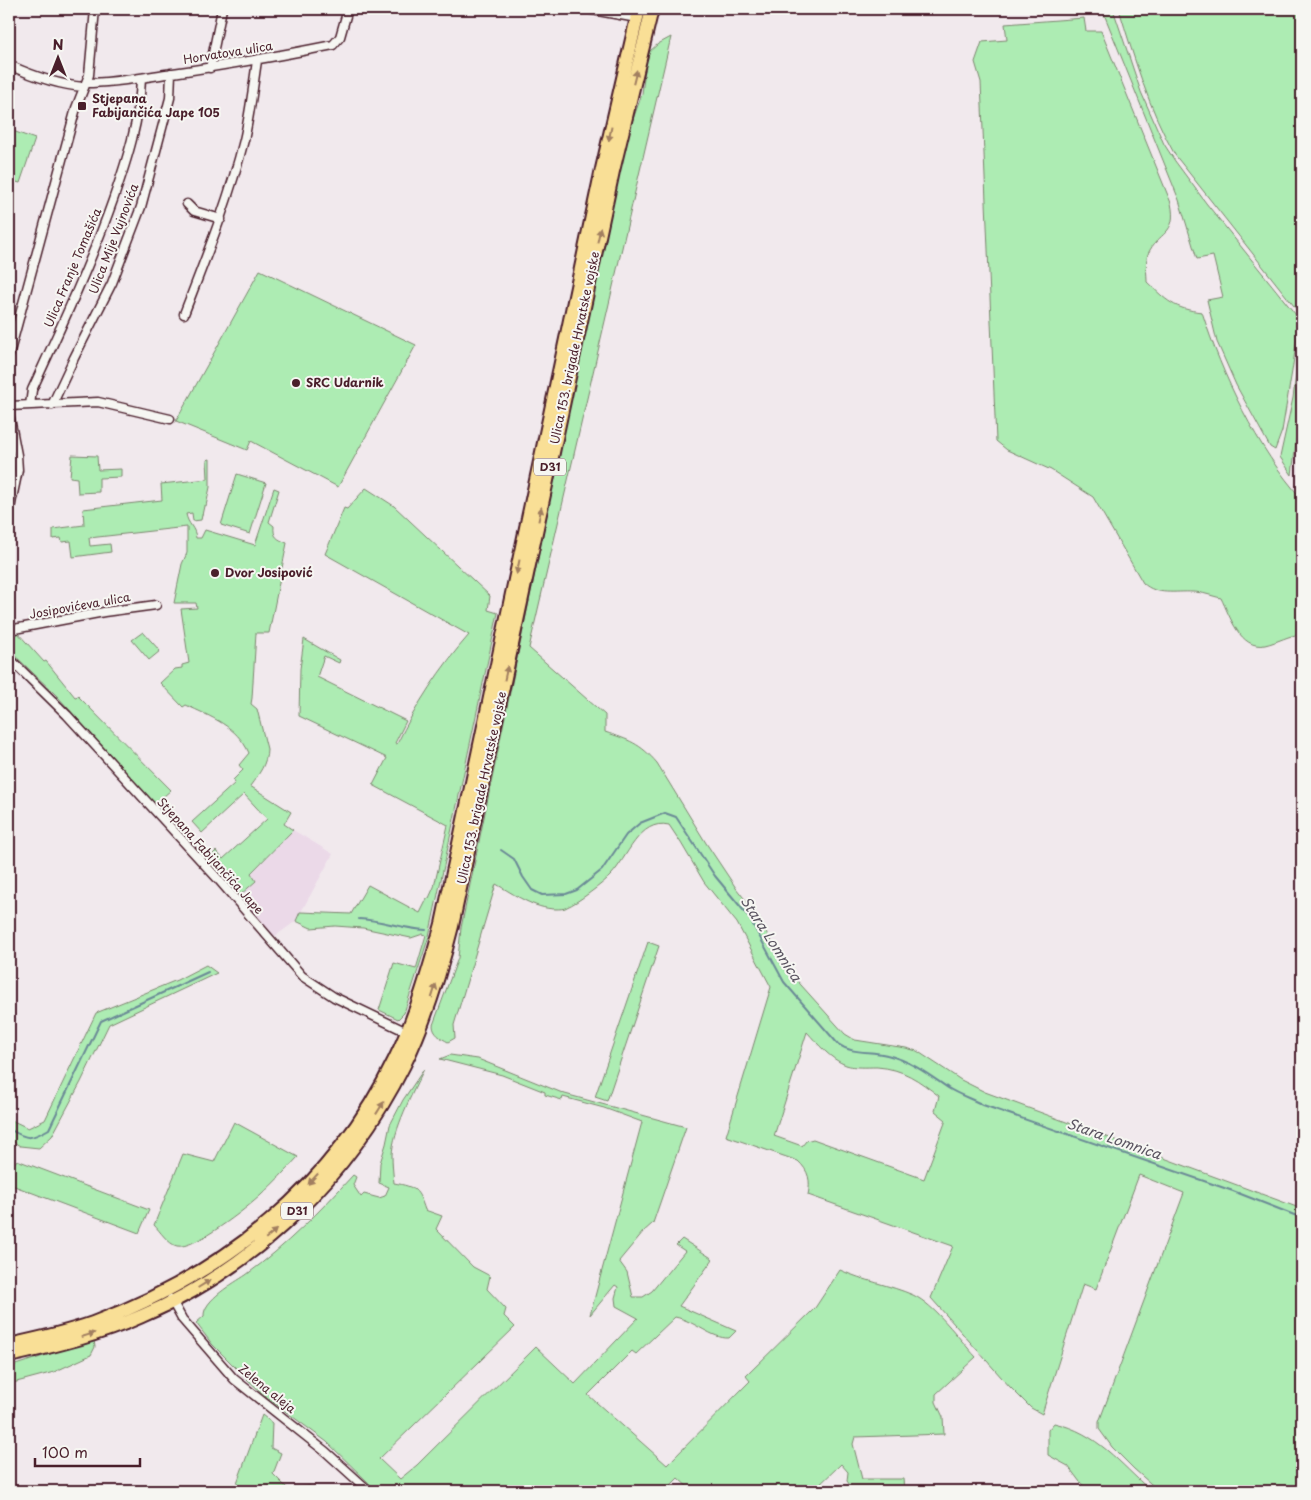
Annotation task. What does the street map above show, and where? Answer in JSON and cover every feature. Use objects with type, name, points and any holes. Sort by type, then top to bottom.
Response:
[{"type":"main road","name":"Ulica 153. brigade Hrvatske vojske","points":[[9,1356],[96,1333],[143,1316],[208,1267],[247,1241],[290,1204],[345,1142],[412,1035],[438,978],[452,926],[613,171],[652,9]]},
{"type":"main road","name":"Ulica 153. brigade Hrvatske vojske","points":[[412,1035],[442,924],[600,179],[638,13]]},
{"type":"main road","name":"Ulica 153. brigade Hrvatske vojske","points":[[9,1345],[38,1339],[92,1323],[170,1296]]},
{"type":"street","points":[[9,355],[76,108],[89,74],[94,9]]},
{"type":"street","points":[[210,68],[222,9]]},
{"type":"street","name":"Horvatova ulica","points":[[9,65],[25,73],[65,85],[85,85],[257,61],[334,45],[340,37],[348,9]]},
{"type":"street","points":[[587,9],[605,12],[638,13]]},
{"type":"street","points":[[605,12],[617,9]]},
{"type":"street","points":[[184,314],[221,219],[244,138],[257,61]]},
{"type":"street","name":"Ulica Mije Vujnovića","points":[[52,405],[112,283],[141,207],[170,98],[171,74]]},
{"type":"street","name":"Ulica Franje Tomašića","points":[[30,405],[32,390],[97,247],[127,161],[140,102],[141,78]]},
{"type":"street","points":[[188,204],[194,210],[221,219]]},
{"type":"street","points":[[9,406],[98,402],[170,419]]},
{"type":"street","points":[[9,413],[18,470],[9,513]]},
{"type":"street","points":[[9,469],[18,470]]},
{"type":"street","name":"Josipovićeva ulica","points":[[9,630],[111,610],[156,605]]},
{"type":"street","name":"Stjepana Fabijančića Jape","points":[[9,658],[58,705],[218,879],[302,976],[334,997],[412,1035]]},
{"type":"street","name":"Zelena aleja","points":[[170,1296],[182,1319],[234,1379],[326,1452],[369,1491]]},
{"type":"shaded area","points":[[293,830],[333,854],[296,921],[274,937],[240,895],[256,881],[251,874]]},
{"type":"green space","points":[[1102,9],[1113,9],[1141,92],[1164,144],[1206,203],[1296,315],[1298,330],[1293,365],[1282,431],[1275,450],[1270,447],[1236,385],[1217,342],[1207,300],[1223,297],[1213,256],[1197,259],[1179,200]]},
{"type":"green space","points":[[1119,9],[1302,9],[1302,327],[1299,313],[1294,306],[1175,155],[1150,102],[1136,65]]},
{"type":"green space","points":[[1084,18],[1086,31],[1101,31],[1171,203],[1172,222],[1148,254],[1146,264],[1147,282],[1172,303],[1184,309],[1202,312],[1220,361],[1243,410],[1270,458],[1302,499],[1302,634],[1265,645],[1256,645],[1242,637],[1232,622],[1221,598],[1196,592],[1166,592],[1148,587],[1143,583],[1093,497],[1051,470],[1007,450],[996,441],[981,82],[975,62],[982,42],[1007,40],[1005,24]]},
{"type":"green space","points":[[671,37],[529,648],[605,715],[605,732],[634,743],[657,763],[706,843],[736,888],[758,916],[779,957],[792,975],[845,1034],[855,1040],[917,1051],[961,1080],[985,1092],[1302,1209],[1302,1491],[1159,1491],[1112,1447],[1099,1429],[1099,1422],[1184,1193],[1139,1175],[1096,1289],[1083,1284],[1042,1414],[1031,1408],[1010,1387],[931,1298],[953,1246],[808,1195],[808,1176],[798,1161],[726,1136],[771,987],[737,923],[704,882],[669,825],[659,824],[642,834],[608,879],[565,908],[556,909],[540,906],[524,900],[496,884],[454,1025],[455,1038],[448,1042],[434,1031],[433,1025],[458,958],[461,928],[624,144],[642,94],[646,61],[650,51]],"holes":[[[807,1032],[825,1051],[846,1065],[895,1070],[917,1080],[939,1096],[935,1111],[946,1120],[924,1179],[813,1139],[806,1141],[802,1146],[774,1136]]]},
{"type":"green space","points":[[10,130],[35,139],[20,183],[9,180]]},
{"type":"green space","name":"SRC Udarnik","points":[[260,270],[416,345],[338,487],[251,441],[247,450],[176,421]]},
{"type":"green space","points":[[1302,328],[1302,401],[1292,475],[1280,457],[1293,398]]},
{"type":"green space","points":[[72,455],[97,456],[98,470],[121,469],[121,477],[99,478],[99,492],[78,493],[77,478],[70,477]]},
{"type":"green space","points":[[210,459],[210,487],[201,520],[193,521],[192,513],[186,514],[196,538],[201,538],[205,530],[255,545],[274,488],[279,490],[269,522],[274,526],[276,537],[287,543],[269,633],[256,633],[251,704],[257,709],[267,754],[264,764],[250,786],[291,812],[284,824],[293,830],[251,873],[256,881],[240,895],[207,860],[216,851],[223,859],[267,819],[244,794],[202,833],[192,822],[235,783],[233,780],[243,770],[239,765],[249,753],[238,736],[230,729],[214,718],[186,705],[183,707],[160,683],[175,669],[182,668],[182,665],[189,663],[181,609],[197,608],[196,603],[174,603],[182,564],[187,553],[187,527],[89,538],[90,546],[110,544],[111,552],[73,557],[71,541],[62,542],[61,538],[53,539],[53,529],[84,525],[83,509],[162,500],[161,484],[208,479],[207,460]]},
{"type":"green space","points":[[237,474],[266,483],[250,534],[221,525]]},
{"type":"green space","points":[[366,488],[394,506],[490,596],[488,610],[498,613],[429,936],[404,1013],[398,1019],[379,1010],[394,963],[416,969],[426,935],[423,934],[411,938],[363,928],[335,926],[311,928],[296,921],[300,912],[351,914],[368,885],[420,913],[434,887],[448,825],[373,785],[387,758],[299,716],[300,669],[304,639],[340,660],[339,663],[324,656],[317,677],[406,721],[395,743],[397,744],[429,687],[469,635],[325,554],[344,508],[347,509]]},
{"type":"green space","points":[[17,632],[44,662],[46,661],[75,697],[78,696],[171,790],[155,804],[57,696],[9,650],[9,635]]},
{"type":"green space","points":[[143,632],[160,651],[149,660],[132,640]]},
{"type":"green space","points":[[648,942],[659,946],[607,1101],[595,1097]]},
{"type":"green space","points":[[206,965],[217,973],[109,1024],[52,1136],[39,1148],[20,1146],[9,1139],[9,1119],[28,1128],[45,1120],[96,1013],[177,980]]},
{"type":"green space","points":[[450,1055],[478,1059],[565,1094],[686,1127],[653,1223],[619,1261],[627,1272],[633,1297],[643,1297],[652,1291],[685,1251],[676,1245],[682,1239],[713,1259],[679,1306],[736,1331],[729,1338],[723,1338],[675,1317],[636,1354],[632,1351],[588,1395],[667,1465],[750,1381],[746,1376],[815,1308],[840,1270],[913,1295],[930,1306],[976,1357],[936,1394],[936,1402],[943,1417],[944,1434],[855,1437],[853,1444],[862,1479],[903,1479],[904,1491],[854,1491],[847,1481],[848,1472],[841,1464],[813,1491],[692,1491],[678,1478],[665,1491],[377,1491],[327,1442],[266,1397],[245,1377],[212,1344],[196,1323],[204,1316],[208,1304],[214,1298],[261,1264],[289,1240],[353,1175],[356,1177],[353,1185],[361,1197],[364,1194],[379,1198],[385,1196],[389,1187],[379,1183],[380,1163],[390,1125],[403,1100],[424,1069],[404,1111],[393,1145],[392,1165],[394,1183],[415,1190],[425,1210],[442,1216],[436,1229],[473,1267],[490,1276],[487,1289],[506,1309],[504,1316],[515,1327],[379,1459],[400,1479],[417,1465],[536,1347],[575,1384],[638,1318],[616,1306],[615,1298],[618,1287],[615,1285],[590,1315],[642,1122],[604,1108],[563,1097],[562,1100],[545,1095],[545,1092],[502,1075],[440,1059]]},
{"type":"green space","points":[[234,1122],[298,1157],[261,1195],[220,1227],[195,1242],[185,1245],[174,1245],[154,1225],[183,1154],[214,1162]]},
{"type":"green space","points":[[17,1160],[149,1210],[139,1233],[9,1184],[9,1170]]},
{"type":"green space","points":[[94,1340],[95,1347],[91,1355],[54,1372],[9,1384],[9,1367]]},
{"type":"green space","points":[[262,1415],[272,1423],[271,1448],[281,1453],[273,1474],[288,1489],[309,1486],[317,1491],[234,1491]]},
{"type":"green space","points":[[1054,1423],[1083,1434],[1096,1442],[1151,1491],[1089,1491],[1068,1466],[1048,1455],[1048,1430]]},
{"type":"waterway","name":"Stara Lomnica","points":[[501,850],[514,859],[532,890],[542,895],[566,894],[577,890],[602,870],[626,835],[640,823],[665,813],[676,817],[715,876],[749,917],[784,982],[838,1044],[850,1050],[896,1058],[919,1068],[952,1090],[983,1105],[1233,1191],[1302,1218]]},
{"type":"waterway","points":[[359,919],[426,930]]},
{"type":"waterway","points":[[9,1129],[25,1137],[33,1137],[49,1129],[101,1021],[208,972]]},
{"type":"place","name":"Stjepana Fabijančića Jape 105","points":[[82,106]]},
{"type":"place","name":"SRC Udarnik","points":[[296,383]]},
{"type":"place","name":"Dvor Josipović","points":[[215,573]]}]
